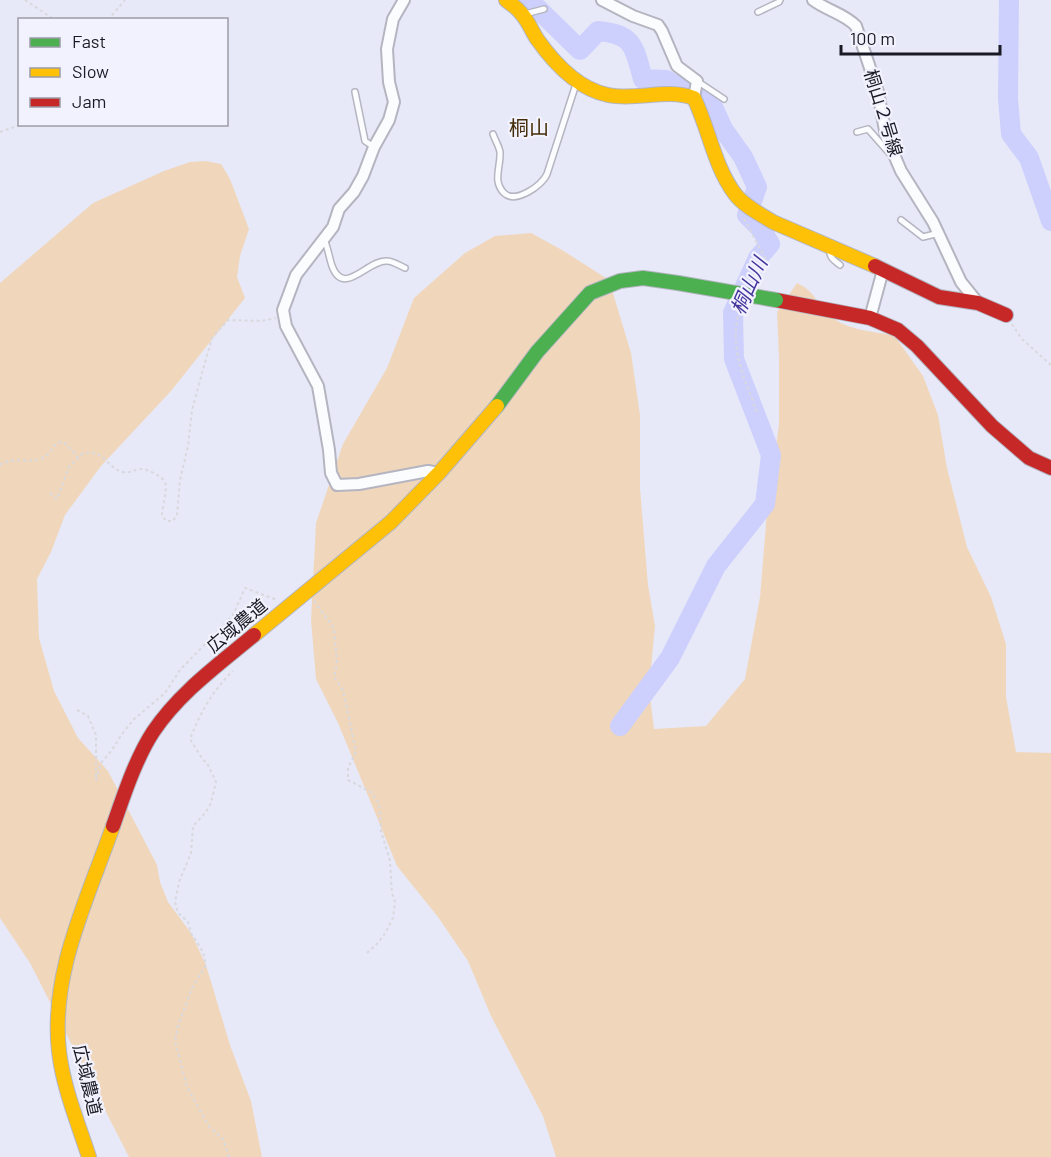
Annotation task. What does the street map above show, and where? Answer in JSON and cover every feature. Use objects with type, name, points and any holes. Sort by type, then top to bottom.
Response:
[{"type":"street","points":[[404,0],[393,19],[387,49],[389,82],[394,102],[392,112],[354,192],[339,209],[333,227],[296,275],[284,310],[286,326],[318,386],[330,450],[331,473],[337,485],[359,484],[428,471],[439,473]]},
{"type":"street","points":[[506,0],[523,14],[539,42],[576,82],[605,94],[629,96],[666,93],[694,98]]},
{"type":"street","points":[[602,0],[633,16],[658,25],[677,66],[697,81],[694,98],[723,173],[743,202],[772,222],[939,297],[978,303],[1006,315]]},
{"type":"street","name":"桐山２号線","points":[[813,0],[822,7],[850,20],[856,26],[878,92],[886,136],[901,171],[939,233],[961,282],[978,303]]},
{"type":"street","points":[[870,318],[883,270]]},
{"type":"street","name":"広域農道","points":[[89,1157],[62,1067],[59,1001],[69,950],[115,821],[146,746],[164,719],[189,690],[391,522],[439,473],[497,406],[537,352],[590,293],[620,281],[643,278],[870,318],[898,330],[917,346],[992,426],[1029,458],[1051,468]]},
{"type":"lane","points":[[758,12],[780,0]]},
{"type":"lane","points":[[523,14],[544,9]]},
{"type":"lane","points":[[697,81],[724,99]]},
{"type":"lane","points":[[493,134],[500,152],[497,182],[505,194],[512,197],[536,189],[547,174],[576,82]]},
{"type":"lane","points":[[355,92],[365,141],[374,147]]},
{"type":"lane","points":[[857,132],[867,129],[891,155],[894,155]]},
{"type":"lane","points":[[901,220],[923,237],[939,233]]},
{"type":"lane","points":[[324,239],[330,251],[332,268],[341,278],[354,278],[369,266],[388,261],[405,268]]},
{"type":"lane","points":[[830,249],[830,254],[840,265]]},
{"type":"path","points":[[25,0],[52,18]]},
{"type":"path","points":[[110,18],[124,0]]},
{"type":"path","points":[[0,132],[18,126]]},
{"type":"path","points":[[50,493],[57,499],[69,467],[78,457],[87,452],[93,453],[104,456],[112,467],[120,471],[126,473],[142,468],[162,477],[166,486],[162,515],[166,521],[173,521],[177,515],[180,480],[188,446],[192,410],[212,338],[228,320],[270,319],[278,317],[284,310]]},
{"type":"path","points":[[1006,315],[1021,338],[1051,365]]},
{"type":"path","points":[[0,465],[11,460],[40,459],[48,456],[59,442],[66,444],[78,457]]},
{"type":"path","points":[[77,710],[88,716],[96,735],[96,780],[101,763],[133,720],[165,693],[180,670],[234,615],[245,588],[290,605]]},
{"type":"path","points":[[307,591],[334,628],[337,664],[334,677],[343,690],[356,752],[348,768],[348,780],[371,792],[379,802],[381,831],[391,865],[392,893],[395,902],[393,918],[384,935],[367,953]]},
{"type":"path","points":[[229,1157],[223,1139],[208,1125],[187,1087],[177,1054],[175,1041],[178,1026],[192,988],[206,965],[203,952],[190,933],[188,922],[178,913],[175,902],[179,882],[191,853],[193,826],[212,802],[216,782],[207,763],[190,739],[204,708],[218,686],[233,670]]},
{"type":"shaded area","points":[[206,161],[221,164],[230,179],[249,229],[240,256],[237,277],[245,298],[171,391],[101,466],[65,515],[51,552],[37,579],[39,638],[54,691],[78,738],[108,771],[157,865],[160,882],[168,902],[191,933],[206,965],[230,1045],[251,1101],[262,1157],[129,1157],[30,963],[0,918],[0,283],[93,203],[164,171],[190,162]]},
{"type":"shaded area","points":[[531,233],[609,280],[631,353],[640,415],[640,488],[648,585],[655,626],[649,688],[654,729],[706,726],[745,679],[760,597],[767,512],[779,424],[777,312],[797,283],[809,290],[825,312],[837,321],[861,330],[894,335],[923,376],[938,415],[947,468],[967,547],[991,597],[1006,644],[1006,697],[1016,752],[1051,753],[1051,1157],[556,1157],[543,1116],[491,1016],[468,961],[438,917],[397,866],[338,723],[316,679],[311,620],[316,523],[343,444],[387,368],[414,298],[465,253],[495,236]]},
{"type":"waterway","name":"桐山川","points":[[524,0],[537,8],[580,50],[598,31],[619,35],[626,39],[635,51],[643,79],[666,80],[713,107],[723,129],[743,157],[757,187],[747,215],[761,229],[770,244],[758,258],[733,313],[734,359],[771,455],[765,504],[716,566],[670,658],[620,726]]},
{"type":"waterway","points":[[1009,0],[1008,99],[1011,134],[1029,158],[1051,221]]},
{"type":"traffic: fast","points":[[497,406],[537,352],[590,293],[620,281],[643,278],[678,283]]},
{"type":"traffic: fast","points":[[678,283],[776,300]]},
{"type":"traffic: slow","points":[[506,0],[523,15],[537,39],[559,66],[587,87],[608,95],[630,97],[672,94],[694,98],[722,172],[735,194],[743,202],[773,222],[875,266]]},
{"type":"traffic: slow","points":[[254,635],[391,522],[439,473],[497,406]]},
{"type":"traffic: slow","points":[[89,1157],[71,1105],[59,1051],[60,993],[73,936],[113,826]]},
{"type":"traffic: jam","points":[[875,266],[939,297],[978,303],[1006,315]]},
{"type":"traffic: jam","points":[[776,300],[870,318],[898,330],[917,346],[992,426],[1029,458],[1051,468]]},
{"type":"traffic: jam","points":[[113,826],[141,754],[163,718],[200,680],[254,635]]},
{"type":"district","name":"桐山","points":[[529,128]]}]
